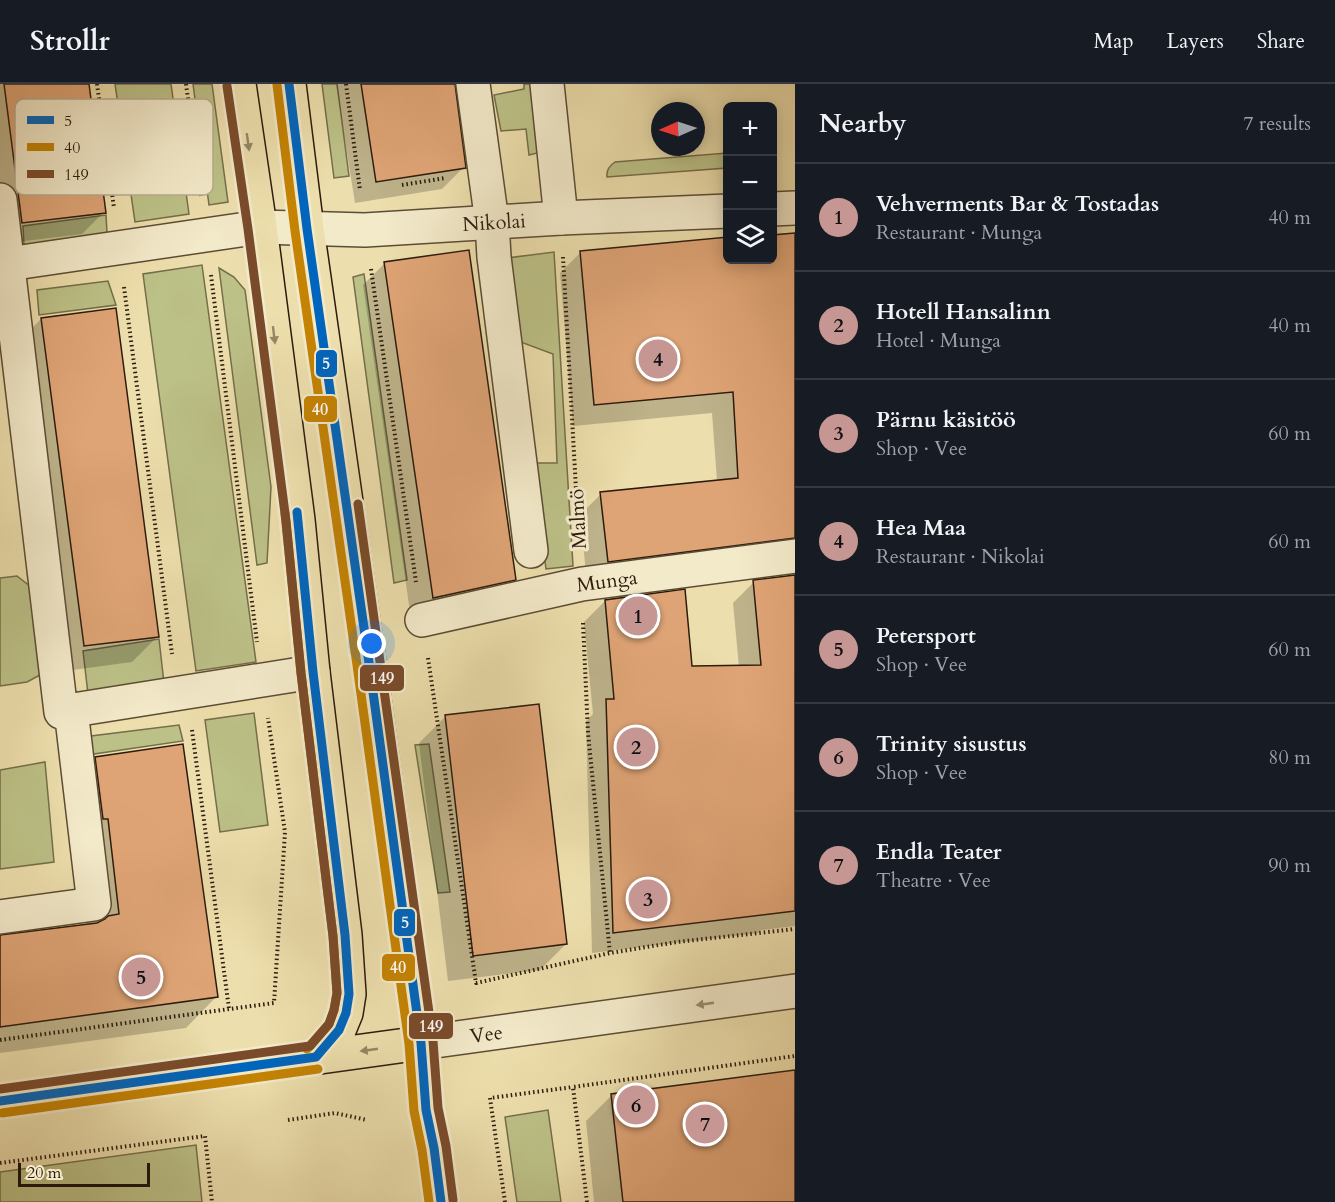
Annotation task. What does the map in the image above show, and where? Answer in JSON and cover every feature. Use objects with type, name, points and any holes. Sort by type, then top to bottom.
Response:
[{"type":"main road","points":[[239,84],[298,520],[313,672],[345,934],[349,994],[346,1013],[339,1030],[316,1058]]},
{"type":"main road","points":[[289,84],[307,229],[422,1043],[426,1110],[441,1202]]},
{"type":"main road","name":"Vee","points":[[0,1101],[422,1043]]},
{"type":"street","points":[[474,84],[531,551]]},
{"type":"street","points":[[547,84],[561,218]]},
{"type":"street","points":[[0,200],[61,712],[313,672]]},
{"type":"street","points":[[777,209],[795,208]]},
{"type":"street","name":"Nikolai","points":[[8,264],[206,236],[260,226],[365,230],[723,211]]},
{"type":"street","name":"Munga","points":[[422,620],[582,584],[795,556]]},
{"type":"street","points":[[0,916],[94,904],[71,710]]},
{"type":"street","name":"Vee","points":[[422,1043],[795,991]]},
{"type":"path","points":[[97,84],[99,99]]},
{"type":"path","points":[[186,84],[188,99]]},
{"type":"path","points":[[346,84],[365,230],[476,983],[610,953],[677,942],[795,929]]},
{"type":"path","points":[[112,195],[177,693],[191,720],[229,1009]]},
{"type":"path","points":[[0,1040],[274,1003],[285,832],[262,680],[201,195]]},
{"type":"path","name":"Malmö","points":[[561,218],[582,584],[588,733],[610,953]]},
{"type":"path","points":[[505,1202],[490,1098],[795,1056]]},
{"type":"path","points":[[573,1087],[587,1202]]},
{"type":"path","points":[[288,1120],[335,1113],[367,1120]]},
{"type":"path","points":[[0,1163],[205,1136],[212,1202]]},
{"type":"green space","points":[[115,84],[171,84],[173,99],[117,99]]},
{"type":"green space","points":[[193,84],[212,84],[228,202],[209,205],[208,195],[213,195],[213,99],[195,99]]},
{"type":"green space","points":[[322,84],[337,84],[349,176],[334,178]]},
{"type":"green space","points":[[524,84],[533,84],[541,152],[529,155],[526,129],[501,131],[494,95],[524,89]]},
{"type":"green space","points":[[723,153],[723,168],[607,177],[608,168],[615,162]]},
{"type":"green space","points":[[131,195],[186,195],[189,214],[135,222]]},
{"type":"green space","points":[[106,215],[107,233],[24,245],[23,226]]},
{"type":"green space","points":[[554,252],[573,566],[546,569],[532,463],[557,463],[553,354],[518,341],[507,258]]},
{"type":"green space","points":[[202,265],[256,662],[196,671],[143,274]]},
{"type":"green space","points":[[219,268],[234,277],[245,290],[271,487],[267,563],[257,565]]},
{"type":"green space","points":[[364,274],[407,580],[394,583],[353,277]]},
{"type":"green space","points":[[108,281],[116,305],[39,315],[37,290]]},
{"type":"green space","points":[[17,576],[31,587],[40,675],[27,682],[0,686],[0,578]]},
{"type":"green space","points":[[159,639],[164,683],[88,694],[83,651]]},
{"type":"green space","points":[[254,713],[268,825],[220,832],[205,720]]},
{"type":"green space","points":[[179,725],[183,741],[80,756],[83,737]]},
{"type":"green space","points":[[429,744],[450,892],[438,893],[415,745]]},
{"type":"green space","points":[[45,762],[54,862],[0,869],[0,770]]},
{"type":"green space","points":[[548,1110],[561,1202],[517,1202],[505,1117]]},
{"type":"green space","points":[[196,1145],[202,1202],[0,1202],[0,1172]]},
{"type":"building","points":[[4,84],[89,84],[91,99],[15,99],[15,169]]},
{"type":"building","points":[[361,84],[455,84],[466,168],[376,182]]},
{"type":"building","points":[[18,195],[104,195],[106,213],[22,223]]},
{"type":"building","points":[[795,233],[795,538],[608,562],[600,492],[738,478],[733,392],[594,405],[580,251],[723,237],[723,264],[777,264],[777,235]]},
{"type":"building","points":[[469,250],[516,580],[433,598],[384,262]]},
{"type":"building","points":[[116,308],[159,637],[84,646],[41,318]]},
{"type":"building","points":[[795,575],[795,911],[613,933],[606,699],[614,699],[605,600],[685,589],[692,666],[761,665],[753,580]]},
{"type":"building","points":[[539,704],[567,944],[473,956],[445,715]]},
{"type":"building","points":[[183,744],[218,997],[0,1027],[0,935],[97,923],[108,916],[119,914],[108,819],[103,819],[95,757]]},
{"type":"building","points":[[795,1070],[795,1202],[623,1202],[611,1094]]},
{"type":"transit line","name":"5","points":[[289,84],[307,229],[421,1043],[426,1110],[441,1202]]},
{"type":"transit line","name":"40","points":[[277,85],[295,231],[409,1044],[414,1111],[429,1202]]},
{"type":"transit line","name":"149","points":[[0,1089],[310,1046],[329,1024],[334,1010],[337,993],[333,936],[301,673],[286,521],[227,86]]},
{"type":"transit line","name":"149","points":[[358,504],[433,1041],[438,1108],[453,1200]]},
{"type":"transit line","name":"5","points":[[297,512],[313,672],[345,935],[349,994],[346,1013],[339,1030],[316,1057]]},
{"type":"transit line","name":"40","points":[[285,513],[301,673],[333,936],[337,993],[329,1024],[307,1049]]},
{"type":"transit line","name":"5","points":[[0,1101],[316,1057]]},
{"type":"transit line","name":"40","points":[[2,1113],[318,1069]]},
{"type":"place","name":"Hea Maa","points":[[658,359]]},
{"type":"place","name":"Vehverments Bar & Tostadas","points":[[638,616]]},
{"type":"place","name":"Hotell Hansalinn","points":[[636,747]]},
{"type":"place","name":"Pärnu käsitöö","points":[[648,899]]},
{"type":"place","name":"Petersport","points":[[141,977]]},
{"type":"place","name":"Trinity sisustus","points":[[636,1105]]},
{"type":"place","name":"Endla Teater","points":[[705,1124]]}]
